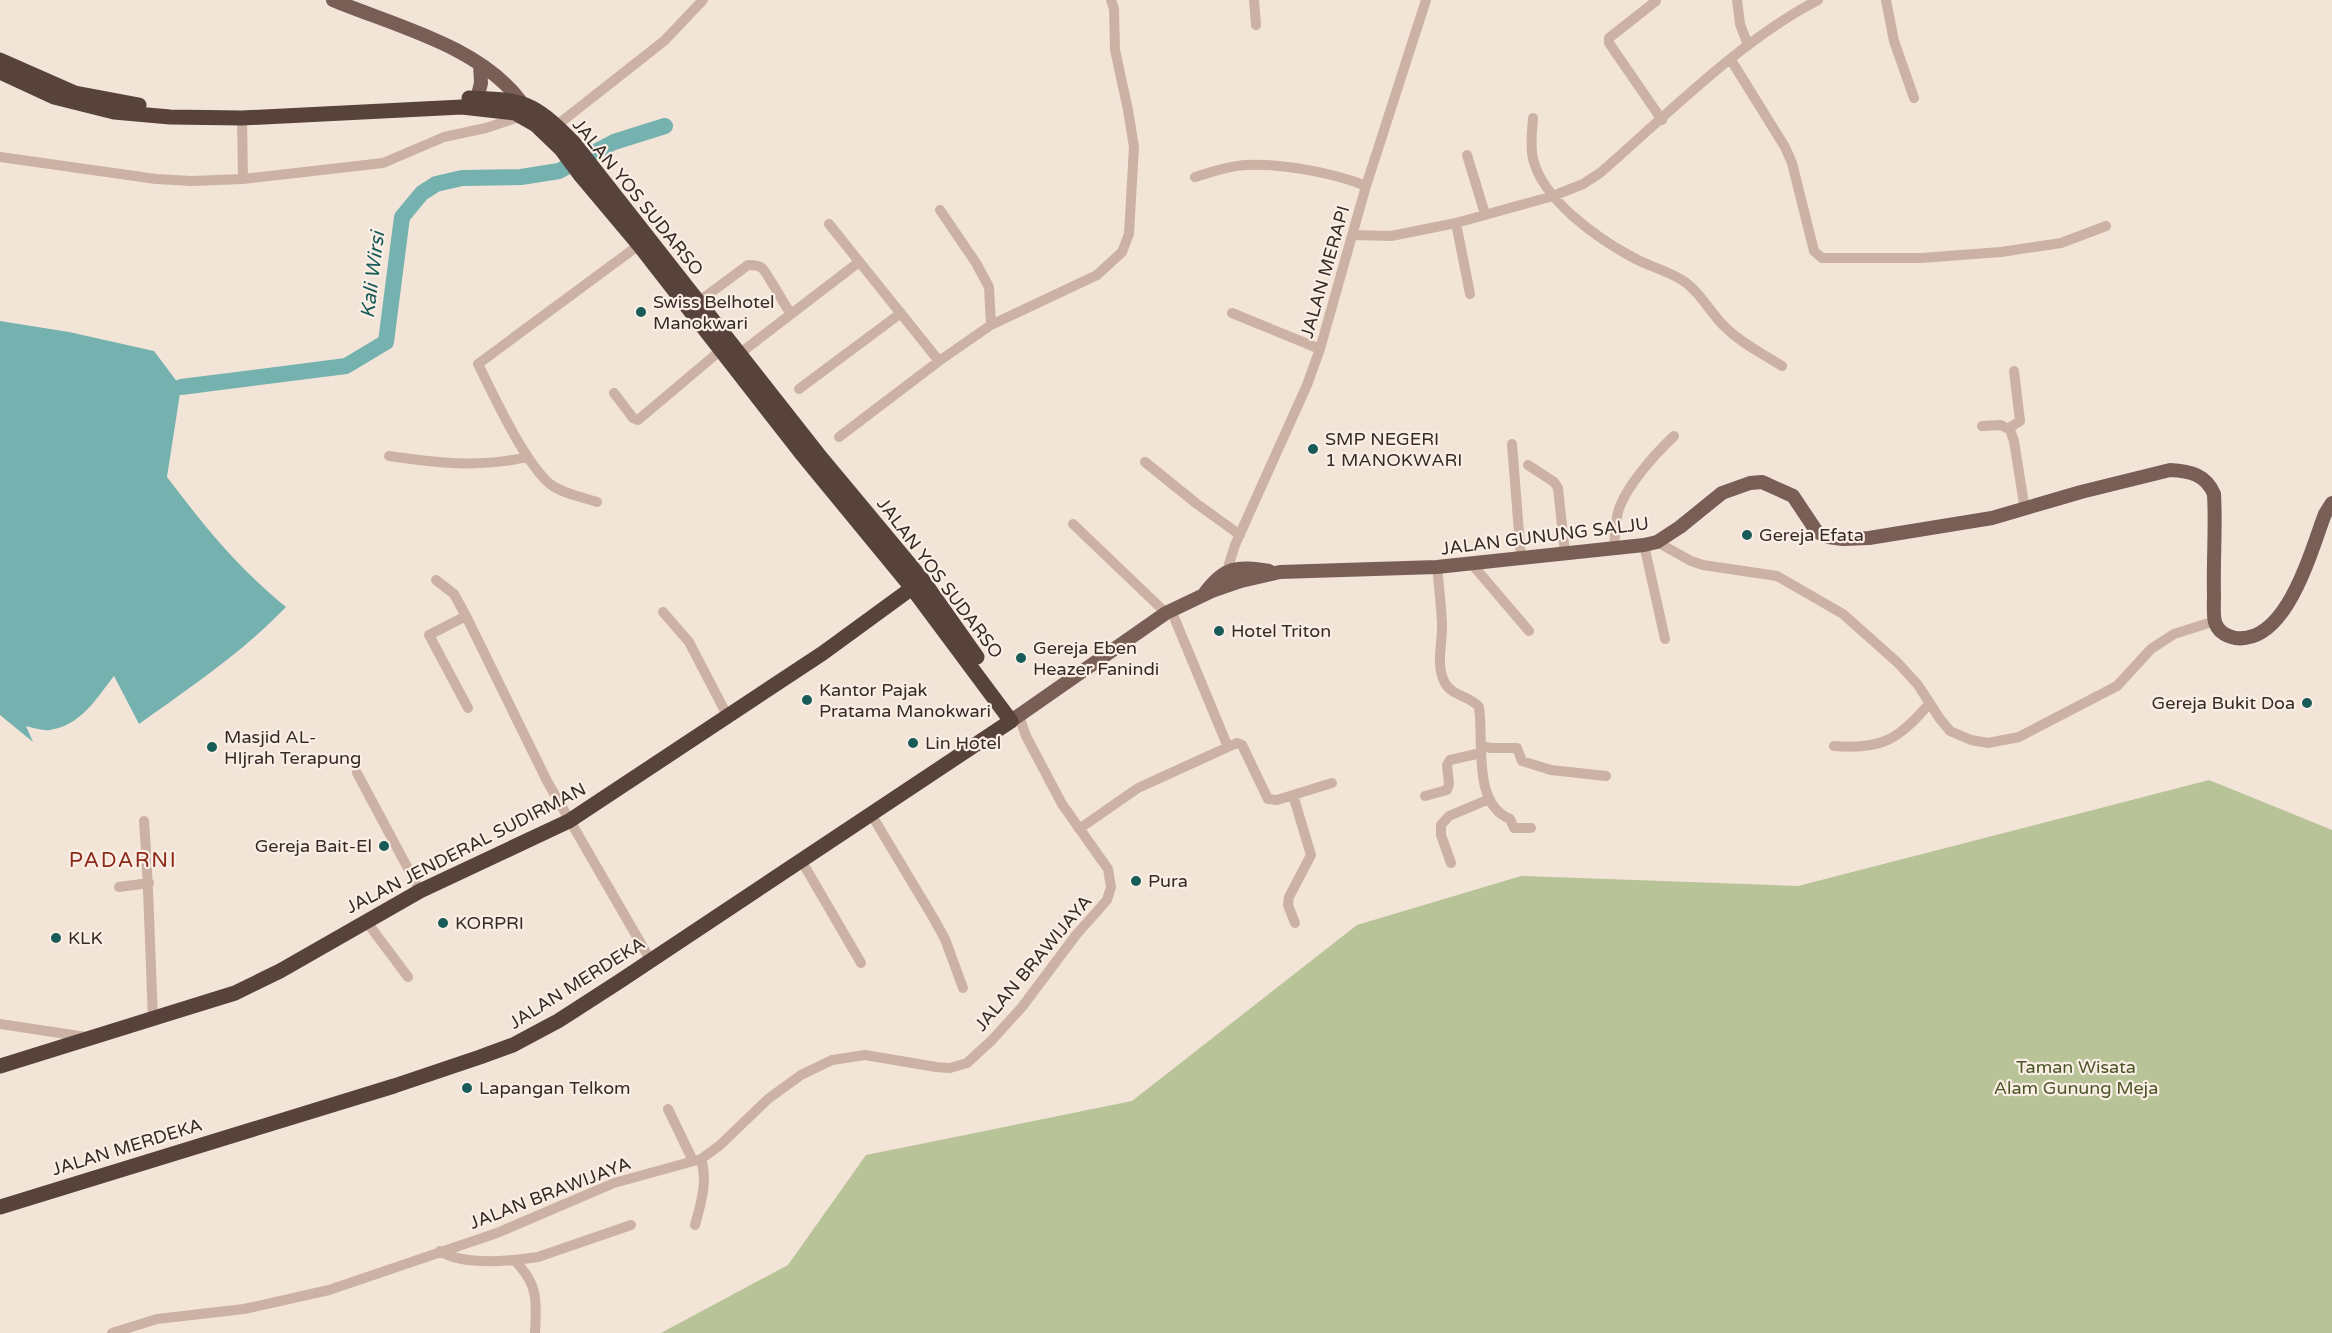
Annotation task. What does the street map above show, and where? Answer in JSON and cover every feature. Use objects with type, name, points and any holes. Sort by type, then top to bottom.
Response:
[{"type":"highway","name":"JALAN YOS SUDARSO","points":[[0,60],[75,93],[107,101],[191,109],[462,107],[506,111],[521,109]]},
{"type":"highway","name":"JALAN YOS SUDARSO","points":[[0,72],[54,97],[114,112],[170,117],[242,118],[448,98],[494,98],[521,109],[540,112],[556,126],[567,146],[639,245],[721,350],[922,579],[1015,718]]},
{"type":"highway","name":"JALAN YOS SUDARSO","points":[[521,109],[536,125],[567,146]]},
{"type":"highway","name":"JALAN YOS SUDARSO","points":[[587,172],[740,354],[788,425],[912,588],[1015,718]]},
{"type":"highway","name":"JALAN JENDERAL SUDIRMAN","points":[[0,1066],[58,1040],[89,1038],[235,993],[280,971],[420,891],[569,821],[824,653],[912,588]]},
{"type":"highway","name":"JALAN MERDEKA","points":[[0,1207],[394,1086],[513,1045],[558,1021],[651,961],[1015,718]]},
{"type":"main road","points":[[334,0],[414,31],[480,64],[507,85],[521,109]]},
{"type":"main road","points":[[477,99],[481,83],[480,64]]},
{"type":"main road","name":"JALAN GUNUNG SALJU","points":[[1233,576],[1280,572],[1437,567],[1614,549],[1651,543],[1680,527],[1722,493],[1737,487],[1762,482],[1793,496],[1817,532],[1828,537],[1843,539],[1869,538],[1947,526],[2025,510],[2081,492],[2170,470],[2184,470],[2200,476],[2210,484],[2214,494],[2215,621]]},
{"type":"main road","points":[[2215,621],[2221,633],[2237,638],[2256,634],[2276,621],[2286,609],[2325,514],[2332,503]]},
{"type":"main road","points":[[1015,718],[1169,612],[1203,594],[1220,575],[1233,576]]},
{"type":"street","points":[[556,126],[664,41],[680,27],[702,0]]},
{"type":"street","points":[[839,437],[939,361],[991,325],[1097,275],[1122,252],[1128,241],[1134,147],[1115,50],[1114,9],[1111,0]]},
{"type":"street","points":[[1254,0],[1256,25]]},
{"type":"street","name":"JALAN MERAPI","points":[[1233,576],[1238,540],[1320,349],[1366,186],[1426,0]]},
{"type":"street","points":[[1737,0],[1740,24],[1748,45]]},
{"type":"street","points":[[1353,235],[1391,236],[1456,223],[1553,196],[1600,174],[1748,45],[1790,15],[1818,0]]},
{"type":"street","points":[[1886,0],[1894,41],[1914,98]]},
{"type":"street","points":[[1656,2],[1608,38],[1609,44],[1662,120]]},
{"type":"street","points":[[1731,60],[1785,147],[1792,163],[1814,251],[1822,258],[1921,258],[2001,252],[2061,243],[2106,226]]},
{"type":"street","points":[[0,157],[156,178],[191,181],[243,179],[383,163],[444,137],[486,128],[521,109]]},
{"type":"street","points":[[242,118],[243,179]]},
{"type":"street","points":[[1533,118],[1531,143],[1533,160],[1545,186],[1553,196],[1588,228],[1616,248],[1682,280],[1735,336],[1782,366]]},
{"type":"street","points":[[1467,155],[1485,214]]},
{"type":"street","points":[[1195,177],[1229,167],[1254,165],[1331,174],[1366,186]]},
{"type":"street","points":[[940,210],[976,263],[989,287],[991,325]]},
{"type":"street","points":[[1456,223],[1470,294]]},
{"type":"street","points":[[829,224],[939,361]]},
{"type":"street","points":[[597,502],[565,492],[550,484],[527,457],[479,363],[639,245]]},
{"type":"street","points":[[740,354],[859,262]]},
{"type":"street","points":[[698,302],[748,265],[755,265],[764,269],[778,296],[791,314]]},
{"type":"street","points":[[799,388],[901,313]]},
{"type":"street","points":[[1232,313],[1320,349]]},
{"type":"street","points":[[614,393],[633,418],[638,420],[721,350]]},
{"type":"street","points":[[2009,428],[2020,421],[2014,371]]},
{"type":"street","points":[[1982,426],[2001,425],[2009,428],[2014,441],[2025,510]]},
{"type":"street","points":[[1614,549],[1619,510],[1624,499],[1662,447],[1674,436]]},
{"type":"street","points":[[1512,444],[1521,558]]},
{"type":"street","points":[[389,456],[428,462],[475,465],[527,457]]},
{"type":"street","points":[[1145,462],[1238,540]]},
{"type":"street","points":[[1528,465],[1554,482],[1558,488],[1565,554]]},
{"type":"street","points":[[1073,524],[1169,612],[1228,747]]},
{"type":"street","points":[[1651,543],[1703,565],[1771,574],[1784,578],[1843,614],[1918,685],[1929,704],[1950,731],[1971,740],[1988,742],[2019,737],[2117,686],[2151,649],[2174,634],[2215,621]]},
{"type":"street","points":[[1651,543],[1665,639]]},
{"type":"street","points":[[1470,563],[1529,631]]},
{"type":"street","points":[[1437,567],[1444,682],[1449,688],[1472,700],[1479,707],[1487,800],[1498,813],[1510,819],[1514,828],[1531,828]]},
{"type":"street","points":[[436,580],[454,594],[525,739],[569,821],[651,961]]},
{"type":"street","points":[[663,612],[689,642],[728,717]]},
{"type":"street","points":[[466,616],[429,636],[468,708]]},
{"type":"street","points":[[1834,746],[1859,748],[1884,743],[1910,726],[1929,704]]},
{"type":"street","name":"JALAN BRAWIJAYA","points":[[111,1333],[157,1319],[227,1311],[307,1296],[349,1284],[496,1233],[614,1183],[697,1160],[718,1146],[768,1099],[801,1075],[832,1060],[865,1055],[950,1068],[967,1063],[1022,1007],[1076,935],[1107,900],[1111,887],[1108,869],[1079,829],[1015,718]]},
{"type":"street","points":[[1079,829],[1138,788],[1237,743],[1242,745],[1268,799],[1277,800],[1332,783]]},
{"type":"street","points":[[1425,796],[1448,789],[1447,765],[1450,760],[1481,749],[1517,747],[1522,761],[1551,770],[1606,776]]},
{"type":"street","points":[[357,773],[420,891]]},
{"type":"street","points":[[1293,795],[1311,855],[1288,901],[1295,922]]},
{"type":"street","points":[[1451,863],[1441,825],[1449,816],[1487,800]]},
{"type":"street","points":[[871,814],[945,939],[963,988]]},
{"type":"street","points":[[144,821],[149,883],[153,1018]]},
{"type":"street","points":[[801,860],[861,963]]},
{"type":"street","points":[[119,887],[149,883]]},
{"type":"street","points":[[366,921],[408,977]]},
{"type":"street","points":[[0,1024],[58,1040]]},
{"type":"street","points":[[668,1109],[705,1173],[703,1196],[695,1225]]},
{"type":"street","points":[[440,1251],[453,1257],[467,1259],[514,1260],[538,1257],[631,1225]]},
{"type":"street","points":[[514,1260],[525,1271],[533,1286],[536,1304],[535,1333]]},
{"type":"green space","name":"Taman Wisata Alam Gunung Meja","points":[[2209,780],[2332,830],[2332,1333],[661,1333],[788,1265],[866,1155],[1132,1101],[1357,925],[1521,876],[1798,886]]},
{"type":"water","points":[[0,321],[69,332],[154,351],[181,387],[167,477],[222,546],[286,607],[234,654],[139,724],[114,676],[87,710],[71,723],[50,730],[26,726],[33,742],[0,715]]},
{"type":"waterway","name":"Kali Wirsi","points":[[181,387],[346,366],[386,342],[402,217],[422,193],[436,184],[462,178],[521,177],[559,171],[614,142],[665,126]]},
{"type":"place","name":"Swiss Belhotel Manokwari","points":[[641,312]]},
{"type":"place","name":"SMP NEGERI 1 MANOKWARI","points":[[1313,449]]},
{"type":"place","name":"Gereja Efata","points":[[1747,535]]},
{"type":"place","name":"Hotel Triton","points":[[1219,631]]},
{"type":"place","name":"Gereja Eben Heazer Fanindi","points":[[1021,658]]},
{"type":"place","name":"Kantor Pajak Pratama Manokwari","points":[[807,700]]},
{"type":"place","name":"Gereja Bukit Doa","points":[[2307,703]]},
{"type":"place","name":"Lin Hotel","points":[[913,743]]},
{"type":"place","name":"Masjid AL- HIjrah Terapung","points":[[212,747]]},
{"type":"place","name":"Gereja Bait-El","points":[[384,846]]},
{"type":"place","name":"Pura","points":[[1136,881]]},
{"type":"place","name":"KORPRI","points":[[443,923]]},
{"type":"place","name":"KLK","points":[[56,938]]},
{"type":"place","name":"Lapangan Telkom","points":[[467,1088]]},
{"type":"district","name":"PADARNI","points":[[123,860]]}]
